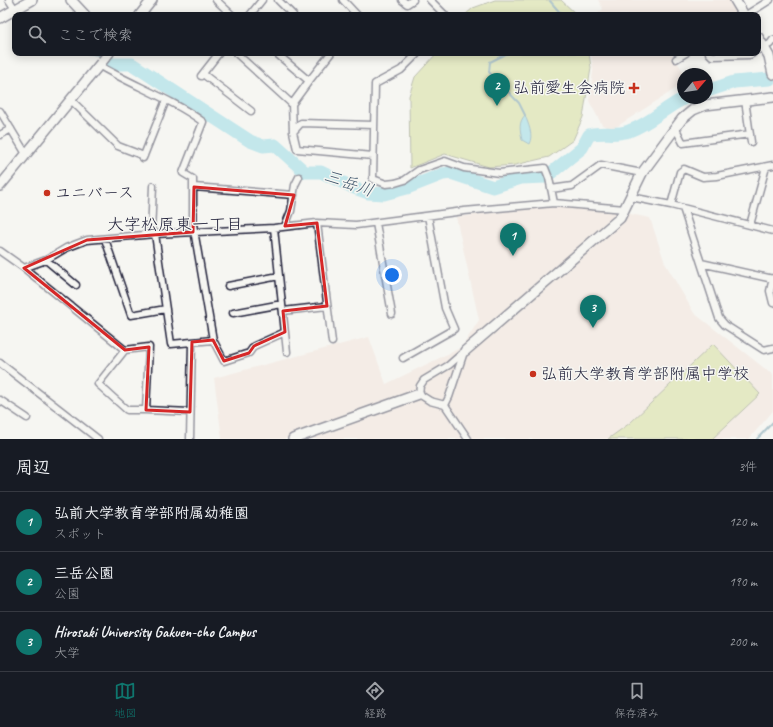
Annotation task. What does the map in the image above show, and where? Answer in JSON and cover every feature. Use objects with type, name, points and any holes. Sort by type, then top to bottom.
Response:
[{"type":"street","points":[[9,0],[15,9]]},
{"type":"street","points":[[0,18],[32,0]]},
{"type":"street","points":[[71,0],[82,12]]},
{"type":"street","points":[[142,12],[152,0]]},
{"type":"street","points":[[216,0],[229,12]]},
{"type":"street","points":[[252,12],[262,0]]},
{"type":"street","points":[[278,0],[291,12]]},
{"type":"street","points":[[343,0],[354,12]]},
{"type":"street","points":[[402,0],[406,4],[413,0]]},
{"type":"street","points":[[430,0],[442,12]]},
{"type":"street","points":[[735,0],[743,12]]},
{"type":"street","points":[[750,12],[770,0]]},
{"type":"street","points":[[773,40],[761,48],[769,56],[773,74]]},
{"type":"street","points":[[218,56],[202,75],[251,112]]},
{"type":"street","points":[[239,56],[292,104]]},
{"type":"street","points":[[280,56],[309,81]]},
{"type":"street","points":[[329,56],[292,104],[293,132],[296,149],[373,156]]},
{"type":"street","points":[[415,56],[401,70],[375,84],[373,179],[386,184],[406,180],[419,170],[445,161],[464,168],[499,173],[545,168],[554,203]]},
{"type":"street","points":[[676,59],[681,56]]},
{"type":"street","points":[[0,186],[105,59],[166,100],[182,107],[203,122],[183,173],[193,179],[193,224],[213,340],[224,361],[249,353],[254,346],[285,332]]},
{"type":"street","points":[[419,394],[420,386],[424,380],[449,365],[620,218],[642,173],[675,127],[693,110],[705,105],[773,97]]},
{"type":"street","points":[[71,100],[118,146],[143,157],[166,100]]},
{"type":"street","points":[[745,100],[751,142]]},
{"type":"street","points":[[0,111],[26,154]]},
{"type":"street","points":[[293,132],[301,123],[374,125]]},
{"type":"street","points":[[675,127],[683,143],[750,134]]},
{"type":"street","points":[[0,135],[11,129]]},
{"type":"street","points":[[551,189],[572,186],[602,165],[642,173]]},
{"type":"street","points":[[670,205],[680,172],[684,169],[703,177],[738,174],[773,165]]},
{"type":"street","points":[[750,225],[766,167]]},
{"type":"street","points":[[284,226],[291,211],[299,177]]},
{"type":"street","points":[[153,186],[153,234],[172,344],[213,340]]},
{"type":"street","points":[[194,187],[294,195]]},
{"type":"street","points":[[631,197],[773,230]]},
{"type":"street","points":[[24,268],[46,260],[66,248],[87,240],[153,234],[274,228],[317,223],[356,225],[554,203],[625,209]]},
{"type":"street","points":[[683,208],[719,318],[725,325],[764,350],[773,348]]},
{"type":"street","points":[[403,358],[454,329],[445,308],[428,216]]},
{"type":"street","points":[[317,223],[332,342]]},
{"type":"street","points":[[376,223],[392,314]]},
{"type":"street","points":[[274,228],[287,352]]},
{"type":"street","points":[[105,239],[131,315],[166,310]]},
{"type":"street","points":[[0,251],[24,268],[125,350]]},
{"type":"street","points":[[46,260],[76,285]]},
{"type":"street","points":[[702,263],[773,278],[770,291],[773,303]]},
{"type":"street","points":[[228,286],[279,276]]},
{"type":"street","points":[[233,313],[282,304]]},
{"type":"street","points":[[283,311],[327,306]]},
{"type":"street","points":[[190,439],[192,342]]},
{"type":"street","points":[[146,410],[149,347],[125,350],[98,384],[127,410],[190,412]]},
{"type":"street","points":[[444,405],[449,397],[465,351]]},
{"type":"street","points":[[0,363],[98,439]]},
{"type":"street","points":[[419,394],[430,401],[444,405],[468,439]]},
{"type":"street","points":[[293,439],[419,394]]},
{"type":"street","points":[[0,400],[27,418]]},
{"type":"highlighted area","points":[[194,187],[294,195],[285,226],[317,223],[327,306],[283,311],[285,332],[254,346],[249,353],[224,361],[213,340],[192,342],[190,412],[146,410],[149,347],[125,350],[24,268],[87,240],[193,232]]},
{"type":"shaded area","points":[[598,0],[731,0],[738,12],[600,12],[603,9]]},
{"type":"shaded area","name":"弘前愛生会病院","points":[[591,56],[673,56],[681,68],[677,68],[677,88],[613,129],[602,125],[589,101],[593,71]]},
{"type":"shaded area","points":[[554,206],[611,210],[650,218],[665,263],[694,313],[773,375],[773,411],[749,439],[222,439],[214,378],[369,337],[386,384],[462,347],[479,320],[456,217]]},
{"type":"green space","points":[[495,0],[561,0],[574,12],[468,12],[473,8]]},
{"type":"green space","points":[[434,56],[589,56],[591,68],[583,117],[573,140],[549,157],[515,165],[489,167],[445,154],[410,168],[409,96],[415,77]]},
{"type":"green space","points":[[713,344],[760,394],[712,439],[608,439],[630,423]]},
{"type":"water","points":[[525,115],[531,133],[529,144],[522,140],[520,127]]},
{"type":"waterway","points":[[13,0],[15,4]]},
{"type":"waterway","points":[[550,1],[559,12]]},
{"type":"waterway","points":[[502,56],[490,62],[489,72],[519,103],[525,115]]},
{"type":"waterway","name":"三岳川","points":[[109,64],[132,64],[250,141],[263,146],[275,145],[305,172],[321,172],[368,193],[384,194],[407,188],[443,174],[451,173],[493,187],[521,178],[545,177]]},
{"type":"waterway","name":"三岳川","points":[[713,89],[734,82],[770,79]]},
{"type":"waterway","name":"三岳川","points":[[551,173],[582,148],[589,135],[629,131],[644,124],[677,103]]},
{"type":"waterway","points":[[757,439],[773,422]]},
{"type":"place","name":"弘前愛生会病院","points":[[634,88]]},
{"type":"place","name":"三岳公園","points":[[497,106]]},
{"type":"place","name":"ユニバース","points":[[47,193]]},
{"type":"place","name":"弘前大学教育学部附属幼稚園","points":[[513,256]]},
{"type":"place","name":"Hirosaki University Gakuen-cho Campus","points":[[593,328]]},
{"type":"place","name":"弘前大学教育学部附属中学校","points":[[533,374]]},
{"type":"district","name":"大字松原東一丁目","points":[[175,224]]}]
